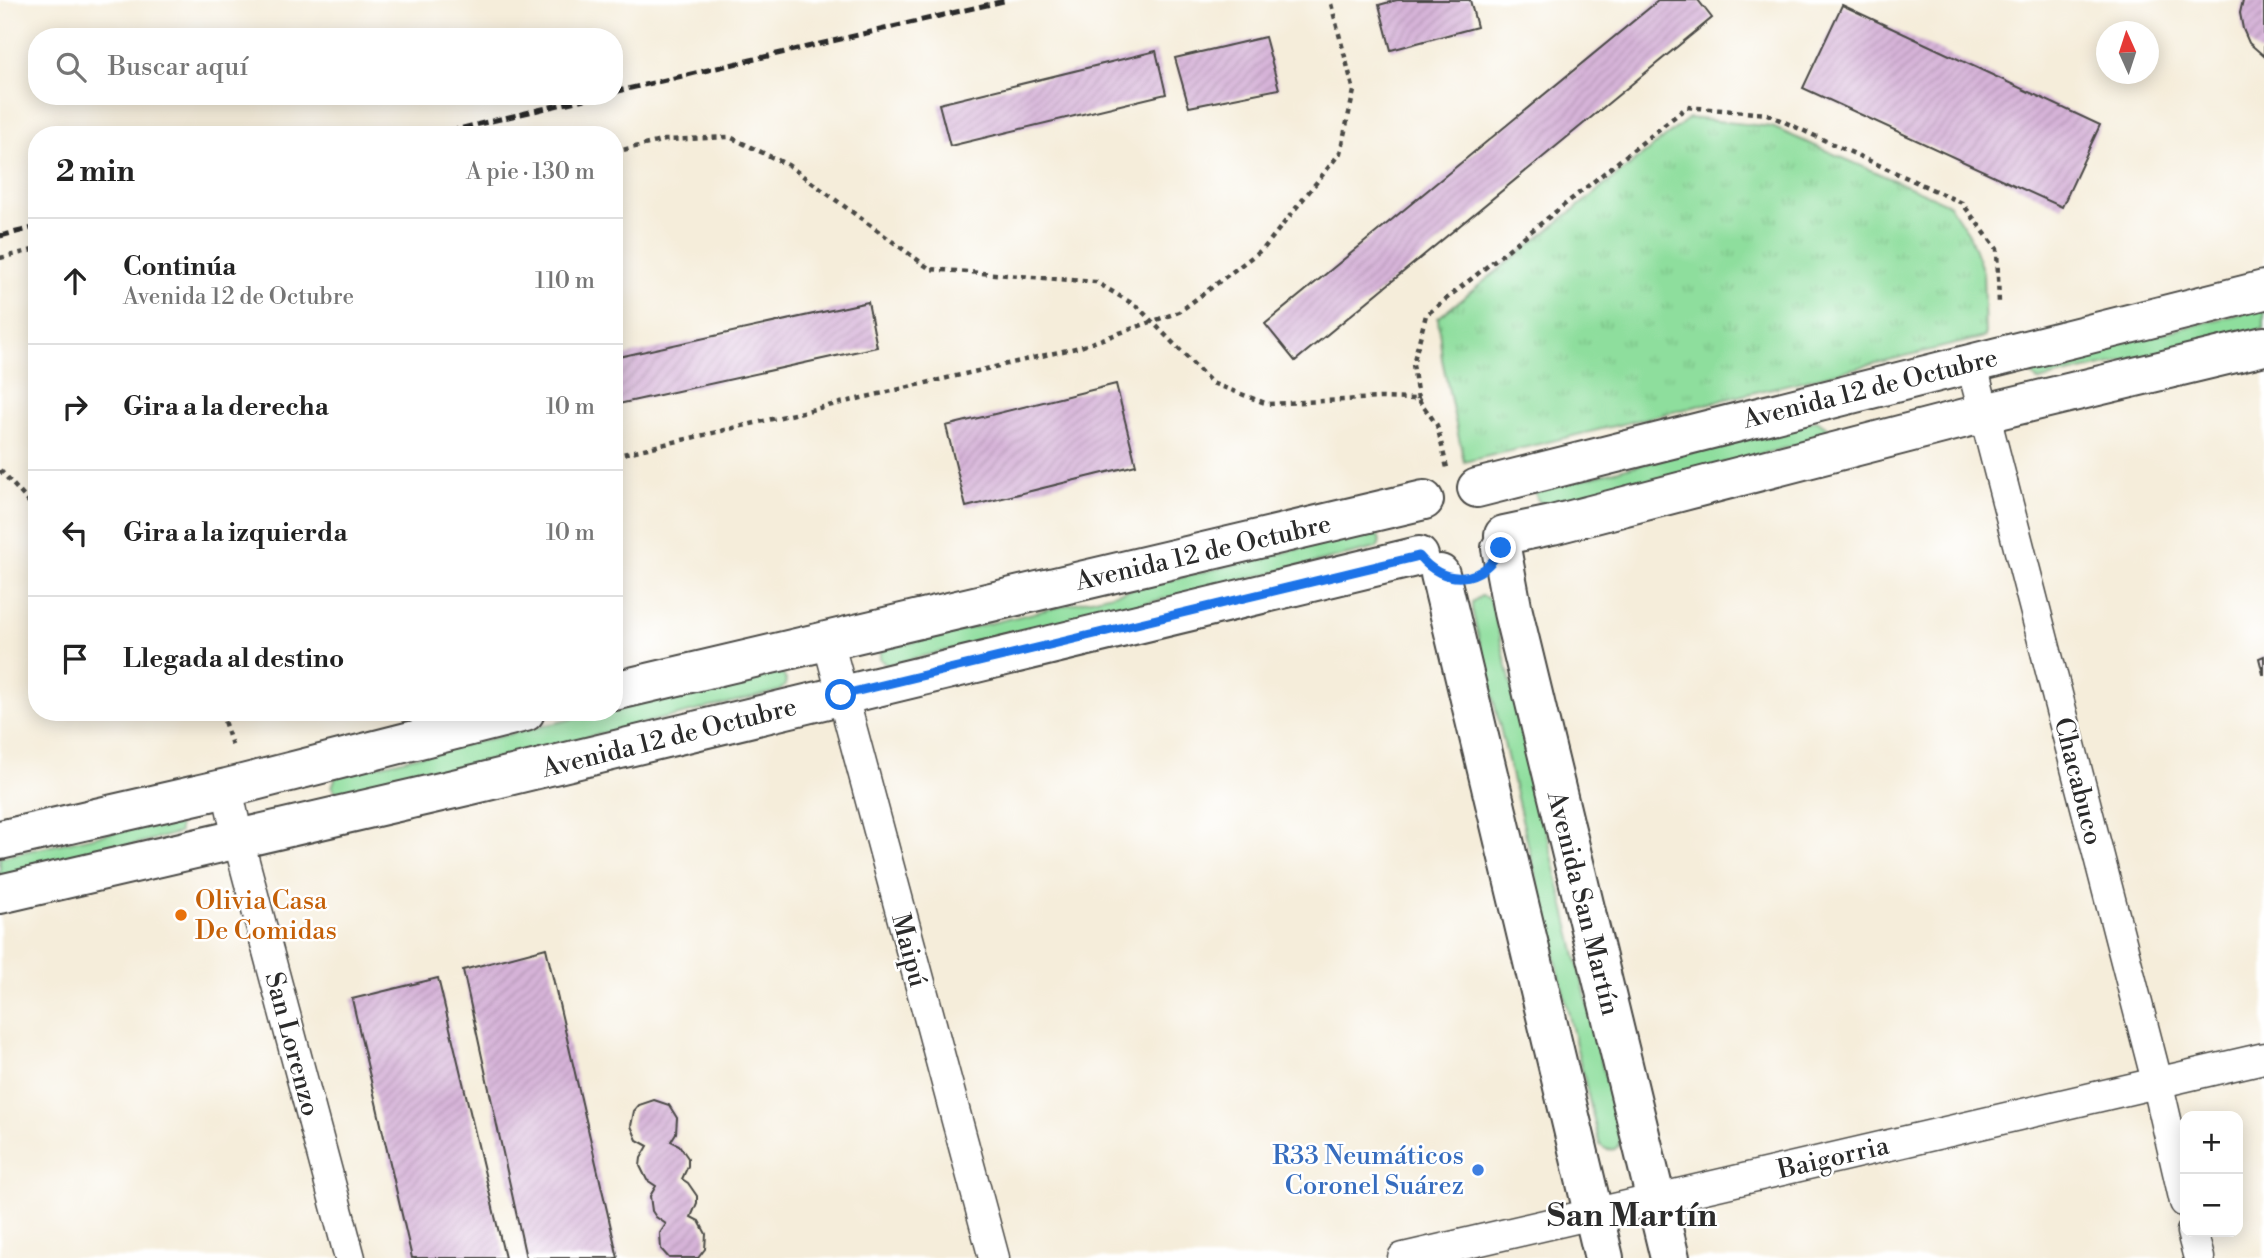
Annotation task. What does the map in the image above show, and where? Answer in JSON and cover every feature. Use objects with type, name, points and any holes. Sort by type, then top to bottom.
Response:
[{"type":"main road","name":"Avenida 12 de Octubre","points":[[623,689],[1450,491],[2264,290]]},
{"type":"main road","name":"Avenida 12 de Octubre","points":[[1503,542],[1552,525],[1985,413],[2264,346]]},
{"type":"main road","points":[[1429,565],[1455,578],[1471,576],[1485,569],[1496,558],[1503,542],[1502,516],[1496,502],[1450,491],[1417,508],[1412,523],[1412,538],[1429,565],[1604,1258]]},
{"type":"main road","name":"Avenida San Martín","points":[[1503,542],[1516,626],[1670,1258]]},
{"type":"main road","name":"Avenida 12 de Octubre","points":[[0,894],[484,782],[841,695],[1429,565]]},
{"type":"main road","points":[[0,840],[227,788],[490,721]]},
{"type":"street","name":"Chacabuco","points":[[1970,362],[2157,1081],[2180,1180]]},
{"type":"street","name":"Maipú","points":[[828,641],[994,1258]]},
{"type":"street","name":"San Lorenzo","points":[[227,788],[238,839],[350,1258]]},
{"type":"street","name":"Baigorria","points":[[1403,1258],[2264,1058]]},
{"type":"street","points":[[2193,1237],[2199,1258]]},
{"type":"path","points":[[623,454],[1080,347],[1179,312],[1264,248],[1340,153],[1354,91],[1330,0]]},
{"type":"path","points":[[1450,491],[1437,425],[1418,399],[1413,364],[1426,315],[1687,107],[1767,114],[1962,203],[1997,249],[1999,304]]},
{"type":"path","points":[[623,150],[665,140],[730,137],[788,165],[930,269],[1096,282],[1138,307],[1212,383],[1268,404],[1379,398],[1418,399]]},
{"type":"path","points":[[0,258],[28,251]]},
{"type":"path","points":[[0,470],[28,501]]},
{"type":"green space","points":[[1689,118],[1772,127],[1949,204],[1969,234],[1983,272],[1985,337],[1464,462],[1442,359],[1438,318]]},
{"type":"green space","points":[[2264,308],[2264,329],[2038,381],[2031,374],[2032,365]]},
{"type":"green space","points":[[1816,420],[1841,435],[1546,505],[1539,502],[1536,496],[1536,491]]},
{"type":"green space","points":[[1375,532],[1379,538],[1380,544],[1377,548],[886,665],[880,659],[884,649]]},
{"type":"green space","points":[[1481,596],[1488,598],[1492,604],[1620,1140],[1612,1150],[1600,1145],[1472,610],[1472,602]]},
{"type":"green space","points":[[776,671],[782,673],[786,680],[785,686],[779,691],[343,795],[332,787],[336,776],[564,721],[623,721],[623,707]]},
{"type":"green space","points":[[170,820],[179,826],[179,833],[0,878],[0,857]]},
{"type":"building","points":[[1397,0],[1470,0],[1477,27],[1391,50],[1379,5]]},
{"type":"building","points":[[1659,0],[1698,0],[1712,18],[1295,361],[1265,324]]},
{"type":"building","points":[[2243,0],[2264,0],[2264,56],[2249,43],[2243,29],[2240,13]]},
{"type":"building","points":[[1842,5],[2100,125],[2062,207],[1803,88]]},
{"type":"building","points":[[1265,37],[1279,89],[1189,107],[1175,58]]},
{"type":"building","points":[[1156,51],[1166,94],[950,146],[939,104]]},
{"type":"building","points":[[868,302],[877,347],[623,403],[623,356]]},
{"type":"building","points":[[1116,384],[1136,465],[966,507],[946,426]]},
{"type":"building","points":[[2264,656],[2264,674],[2263,674],[2259,658]]},
{"type":"building","points":[[546,948],[618,1258],[526,1258],[463,970]]},
{"type":"building","points":[[438,978],[505,1258],[412,1258],[352,999]]},
{"type":"building","points":[[654,1100],[669,1105],[677,1118],[676,1133],[671,1141],[679,1145],[688,1158],[688,1166],[682,1179],[697,1196],[691,1217],[699,1221],[706,1234],[705,1249],[698,1258],[669,1258],[661,1249],[660,1233],[666,1224],[652,1211],[650,1196],[656,1186],[647,1180],[640,1166],[648,1146],[637,1140],[631,1126],[634,1111],[639,1105]]},
{"type":"railway","points":[[623,90],[1008,0]]},
{"type":"railway","points":[[471,126],[559,105]]},
{"type":"railway","points":[[0,236],[28,229]]},
{"type":"place","name":"Olivia Casa De Comidas","points":[[181,915]]},
{"type":"place","name":"R33 Neumáticos Coronel Suárez","points":[[1478,1170]]},
{"type":"district","name":"San Martín","points":[[1632,1214]]},
{"type":"route","points":[[841,695],[1419,556],[1440,574],[1455,578],[1471,576],[1485,569],[1501,548]]}]
